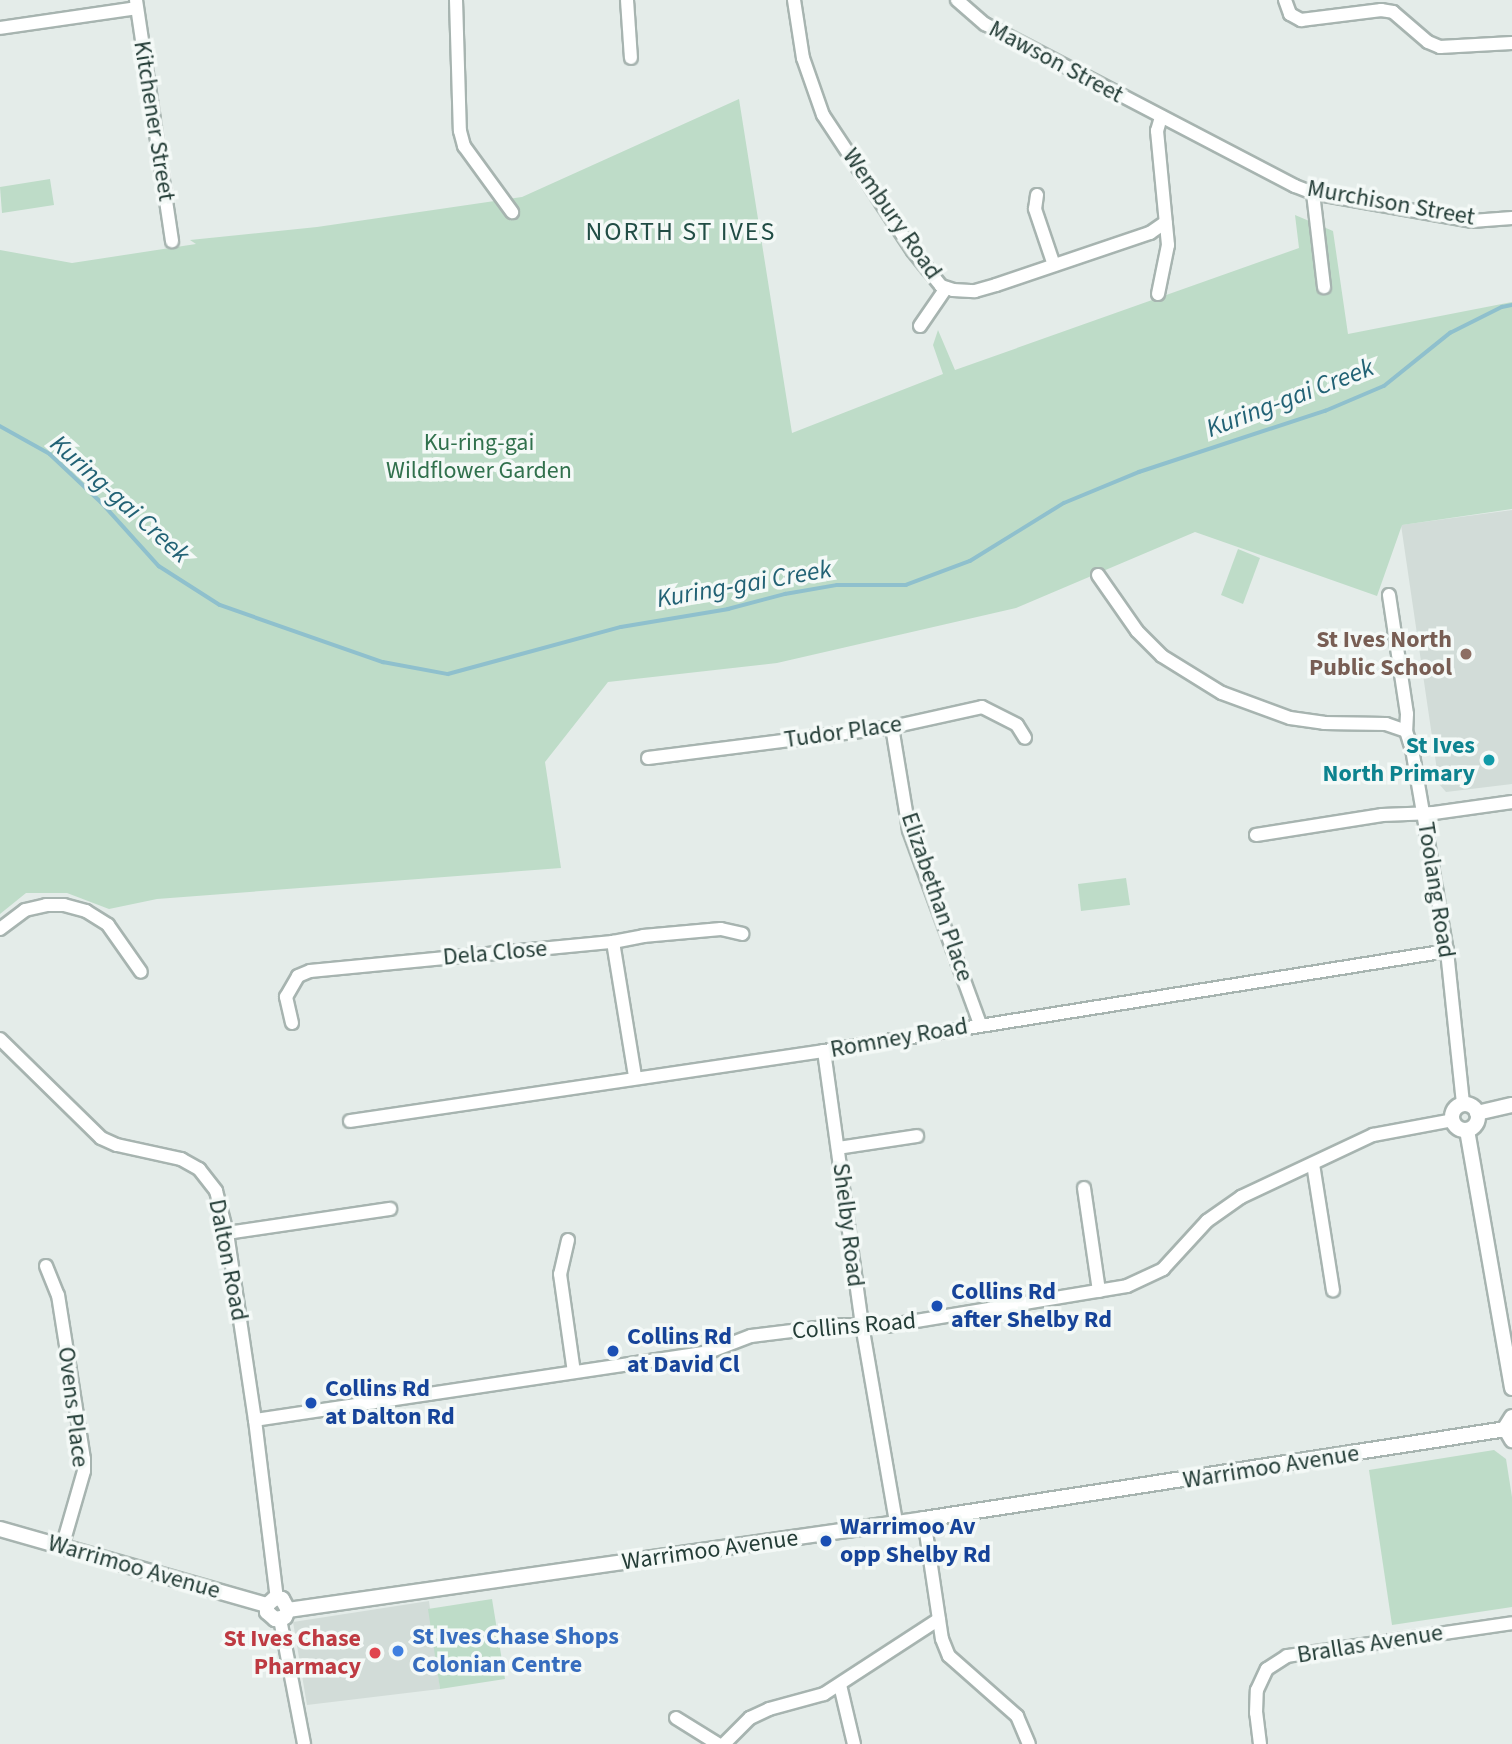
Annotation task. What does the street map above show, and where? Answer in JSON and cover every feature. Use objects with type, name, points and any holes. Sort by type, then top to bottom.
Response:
[{"type":"street","points":[[456,0],[462,139],[470,158],[512,212]]},
{"type":"street","points":[[627,0],[631,58]]},
{"type":"street","name":"Wembury Road","points":[[793,0],[803,58],[823,115],[929,274],[946,288],[975,291],[1150,233],[1166,222]]},
{"type":"street","name":"Mawson Street","points":[[957,0],[985,24],[1161,117]]},
{"type":"street","points":[[1285,1],[1290,14],[1301,20],[1381,10],[1394,12],[1428,41],[1440,47],[1512,43]]},
{"type":"street","points":[[0,28],[136,4]]},
{"type":"street","name":"Kitchener Street","points":[[136,4],[172,242]]},
{"type":"street","points":[[1158,293],[1168,245],[1157,131],[1161,117]]},
{"type":"street","name":"Murchison Street","points":[[1161,117],[1313,193],[1472,221],[1512,218]]},
{"type":"street","points":[[1313,193],[1324,287]]},
{"type":"street","points":[[1037,195],[1035,209],[1054,265]]},
{"type":"street","points":[[920,326],[946,288]]},
{"type":"street","points":[[1098,575],[1137,631],[1162,656],[1222,693],[1290,718],[1324,723],[1386,724],[1406,731]]},
{"type":"street","name":"Toolang Road","points":[[1389,595],[1407,714],[1406,731],[1447,951],[1464,1104]]},
{"type":"street","name":"Tudor Place","points":[[648,758],[892,727],[982,707],[1017,725],[1025,738]]},
{"type":"street","name":"Elizabethan Place","points":[[892,727],[909,830],[980,1024]]},
{"type":"street","points":[[1256,835],[1382,815],[1512,802]]},
{"type":"street","points":[[0,929],[25,910],[46,905],[64,905],[86,911],[108,925],[141,972]]},
{"type":"street","name":"Dela Close","points":[[292,1023],[286,997],[298,975],[310,971],[614,942],[643,936],[720,929],[742,934]]},
{"type":"street","points":[[614,942],[635,1077]]},
{"type":"street","name":"Romney Road","points":[[350,1121],[824,1051],[1447,951]]},
{"type":"street","name":"Dalton Road","points":[[0,1039],[101,1138],[117,1145],[165,1153],[199,1169],[216,1191],[227,1233],[255,1420],[272,1602]]},
{"type":"street","name":"Shelby Road","points":[[824,1051],[862,1325],[896,1522]]},
{"type":"street","points":[[1464,1104],[1472,1106],[1477,1112],[1476,1124],[1467,1130],[1458,1128],[1452,1120],[1454,1109],[1464,1104]]},
{"type":"street","points":[[1477,1112],[1512,1105]]},
{"type":"street","name":"Collins Road","points":[[255,1420],[709,1352],[751,1336],[862,1325],[886,1326],[1134,1284],[1163,1269],[1224,1206],[1373,1135],[1452,1120]]},
{"type":"street","points":[[1467,1130],[1512,1388]]},
{"type":"street","points":[[838,1148],[917,1136]]},
{"type":"street","points":[[1313,1164],[1333,1290]]},
{"type":"street","points":[[1084,1188],[1098,1291]]},
{"type":"street","points":[[227,1233],[390,1209]]},
{"type":"street","points":[[568,1240],[560,1274],[574,1372]]},
{"type":"street","name":"Ovens Place","points":[[46,1266],[58,1295],[84,1472],[62,1547]]},
{"type":"street","name":"Warrimoo Avenue","points":[[284,1615],[1510,1429]]},
{"type":"street","points":[[924,1519],[939,1619],[949,1656],[1017,1716],[1029,1744]]},
{"type":"street","name":"Warrimoo Avenue","points":[[0,1529],[272,1602]]},
{"type":"street","points":[[272,1602],[269,1616],[284,1615],[304,1744]]},
{"type":"street","points":[[723,1744],[750,1718],[769,1709],[824,1694],[939,1619]]},
{"type":"street","name":"Brallas Avenue","points":[[1260,1744],[1256,1713],[1257,1690],[1267,1669],[1287,1656],[1512,1623]]},
{"type":"street","points":[[840,1685],[854,1744]]},
{"type":"street","points":[[676,1718],[718,1744]]},
{"type":"shaded area","name":"St Ives North Public School","points":[[1512,510],[1512,784],[1446,792],[1439,784],[1401,525]]},
{"type":"shaded area","points":[[429,1601],[440,1689],[307,1705],[293,1622]]},
{"type":"green space","name":"Ku-ring-gai Wildflower Garden","points":[[739,99],[792,433],[943,374],[933,345],[938,330],[955,370],[1299,248],[1295,215],[1333,231],[1348,334],[1512,302],[1512,509],[1402,525],[1377,596],[1195,532],[1016,608],[777,663],[608,682],[545,762],[561,868],[157,899],[109,909],[67,893],[26,893],[0,914],[0,250],[72,263],[196,244],[190,240],[317,227],[522,197]]},
{"type":"green space","points":[[50,179],[54,205],[2,213],[0,187]]},
{"type":"green space","points":[[1238,549],[1260,558],[1243,604],[1221,595]]},
{"type":"green space","points":[[1126,878],[1130,905],[1081,911],[1078,884]]},
{"type":"green space","points":[[1494,1450],[1506,1459],[1512,1497],[1512,1607],[1392,1625],[1369,1470]]},
{"type":"green space","points":[[492,1599],[505,1679],[440,1689],[428,1609]]},
{"type":"waterway","name":"Kuring-gai Creek","points":[[0,426],[50,454],[102,503],[159,566],[220,605],[383,662],[448,674],[621,627],[728,609],[785,594],[837,585],[906,585],[970,561],[1064,503],[1139,472],[1325,411],[1384,386],[1450,333],[1502,307],[1512,305]]},
{"type":"place","name":"St Ives North Public School","points":[[1466,654]]},
{"type":"place","name":"St Ives North Primary","points":[[1489,760]]},
{"type":"place","name":"Collins Rd after Shelby Rd","points":[[937,1306]]},
{"type":"place","name":"Collins Rd at David Cl","points":[[613,1351]]},
{"type":"place","name":"Collins Rd at Dalton Rd","points":[[311,1403]]},
{"type":"place","name":"Warrimoo Av opp Shelby Rd","points":[[826,1541]]},
{"type":"place","name":"St Ives Chase Shops Colonian Centre","points":[[398,1651]]},
{"type":"place","name":"St Ives Chase Pharmacy","points":[[375,1653]]},
{"type":"district","name":"NORTH ST IVES","points":[[681,232]]}]
